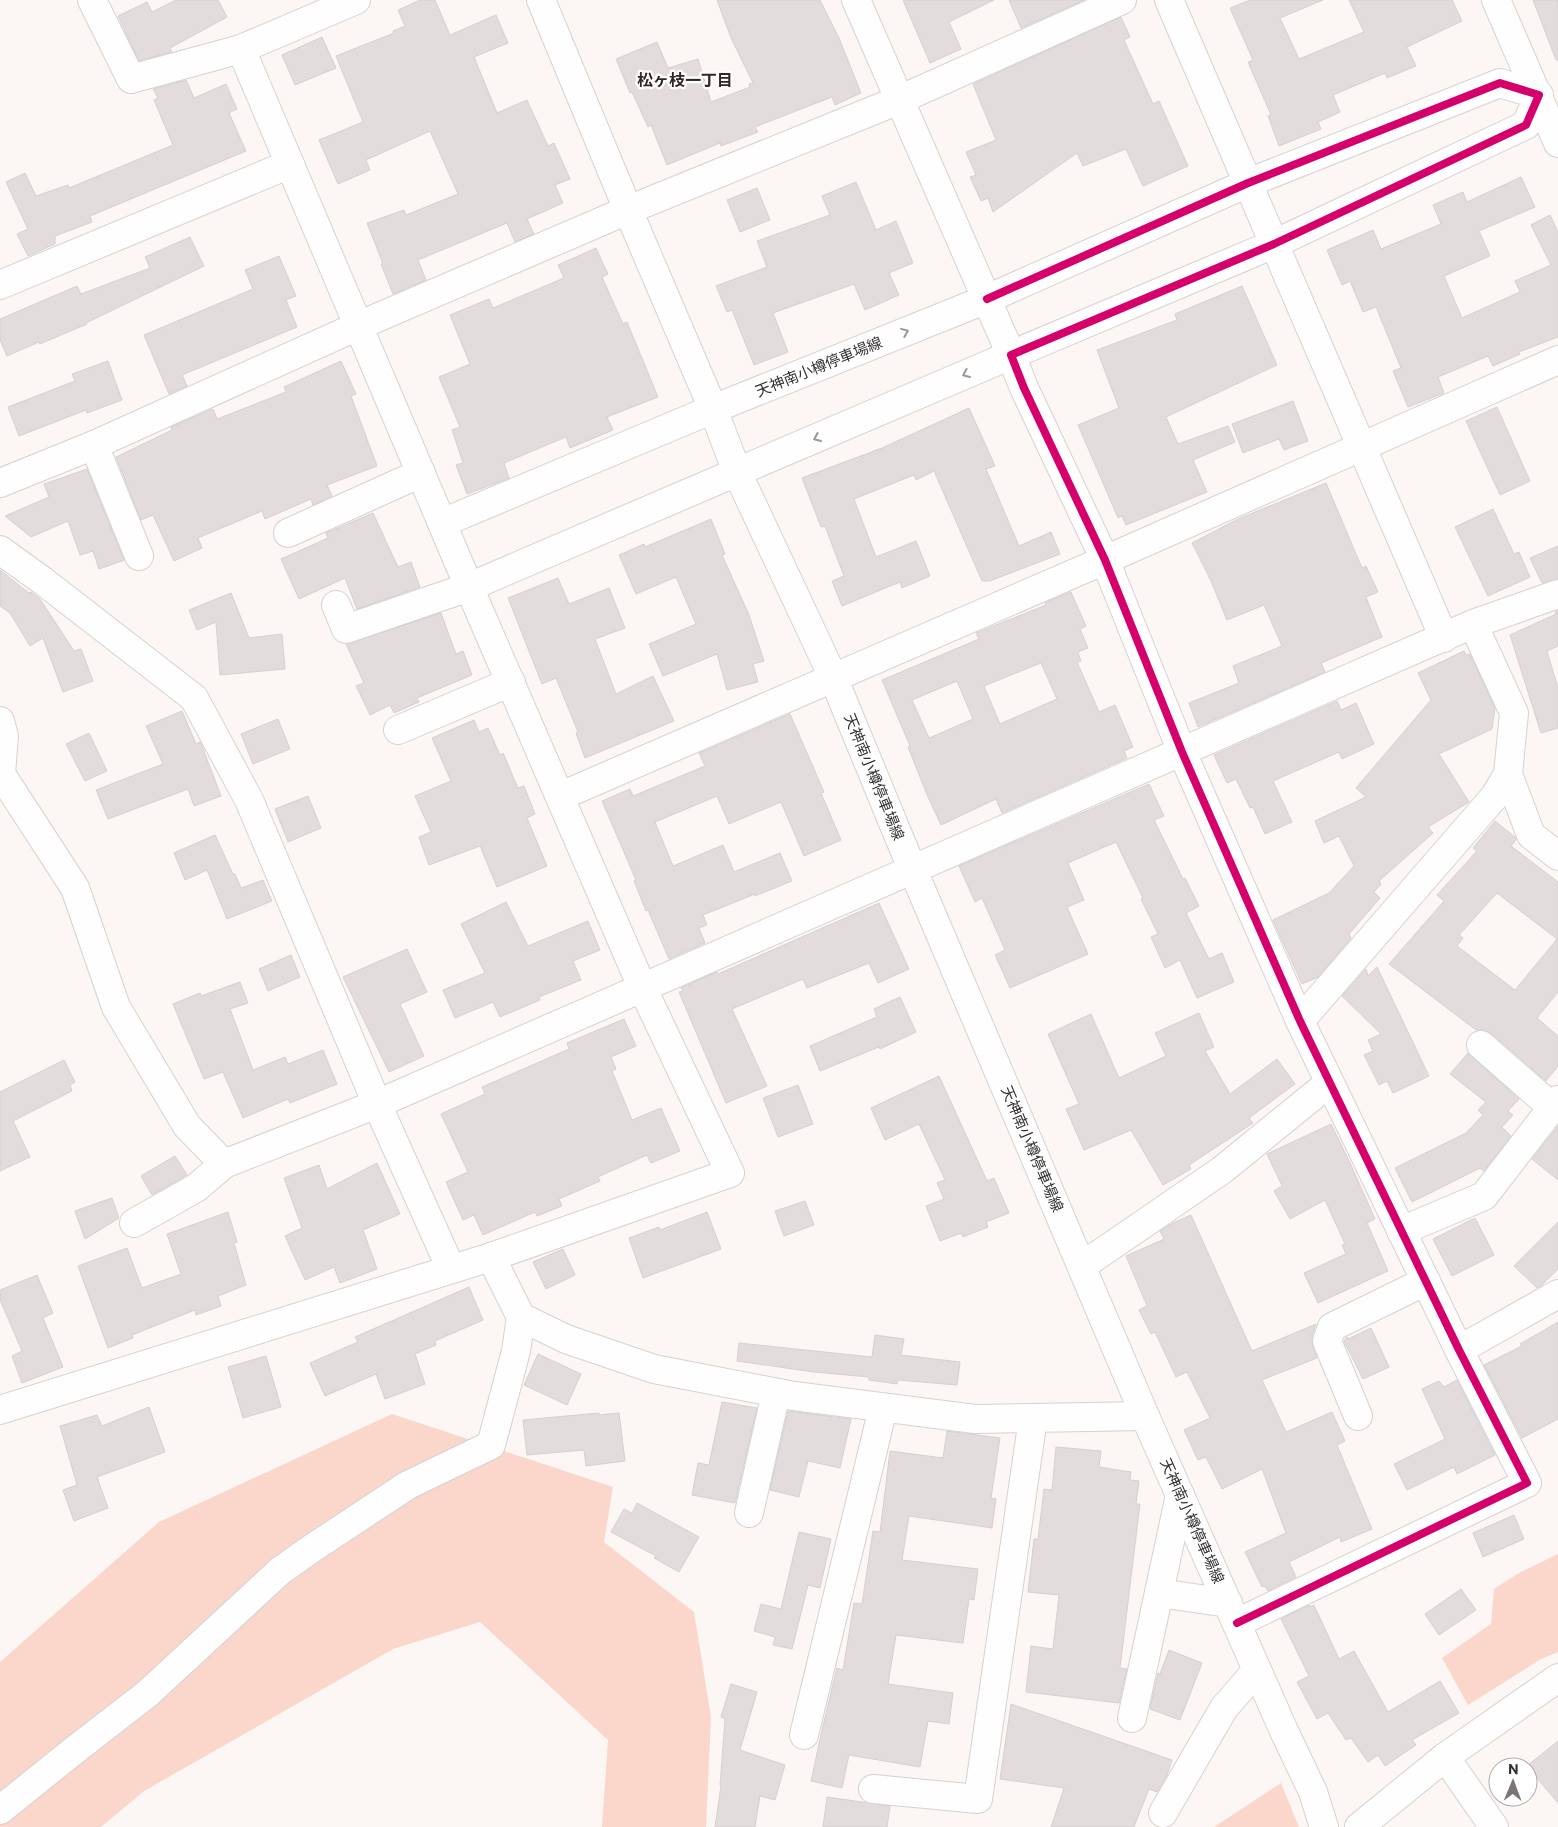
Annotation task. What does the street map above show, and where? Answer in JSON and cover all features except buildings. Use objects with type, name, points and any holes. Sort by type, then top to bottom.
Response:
[{"type":"street","points":[[92,0],[131,79],[241,49],[356,0]]},
{"type":"street","points":[[442,523],[714,409],[628,210],[541,0]]},
{"type":"street","points":[[856,0],[1024,388],[1105,560],[1182,752],[1328,1083],[1526,1483],[1233,1613],[1159,1593]]},
{"type":"street","points":[[0,483],[94,445],[358,326],[628,210],[899,100],[1122,0]]},
{"type":"street","points":[[1168,0],[1444,638]]},
{"type":"street","points":[[1496,0],[1548,92],[1558,143]]},
{"type":"street","points":[[0,1410],[491,1257],[730,1174],[642,987],[469,587],[241,49]]},
{"type":"street","name":"天神南小樽停車場線","points":[[1324,1827],[1313,1792],[1144,1416],[912,869],[833,677],[737,472],[714,409],[986,299],[1248,183],[1500,83],[1548,92]]},
{"type":"street","points":[[336,605],[346,629],[469,587],[1274,244],[1526,125],[1548,92]]},
{"type":"street","points":[[0,285],[290,164]]},
{"type":"street","points":[[561,796],[1105,560],[1558,360]]},
{"type":"street","points":[[94,445],[139,556]]},
{"type":"street","points":[[288,533],[421,473]]},
{"type":"street","points":[[0,550],[194,698],[249,800],[377,1104],[451,1269]]},
{"type":"street","points":[[134,1224],[196,1188],[224,1164],[377,1104],[1473,624],[1558,594]]},
{"type":"street","points":[[1300,1020],[1495,796],[1508,774],[1514,713],[1473,624]]},
{"type":"street","points":[[398,730],[511,682]]},
{"type":"street","points":[[0,721],[4,736],[1,774],[75,888],[116,1007],[187,1126],[224,1164]]},
{"type":"street","points":[[1508,774],[1531,835],[1558,856]]},
{"type":"street","points":[[1401,1231],[1484,1196],[1555,1103],[1482,1045]]},
{"type":"street","points":[[1082,1266],[1222,1170],[1328,1083]]},
{"type":"street","points":[[0,1810],[147,1694],[280,1571],[408,1485],[491,1445],[516,1351],[521,1318],[491,1257]]},
{"type":"street","points":[[1358,1416],[1327,1341],[1332,1327],[1426,1281]]},
{"type":"street","points":[[1459,1350],[1558,1294]]},
{"type":"street","points":[[521,1318],[566,1339],[654,1369],[776,1393],[975,1419],[1144,1416]]},
{"type":"street","points":[[749,1513],[776,1393]]},
{"type":"street","points":[[804,1735],[883,1408]]},
{"type":"street","points":[[874,1789],[978,1799],[1034,1418]]},
{"type":"street","points":[[1132,1718],[1180,1494]]},
{"type":"street","points":[[1163,1813],[1224,1708],[1257,1670]]},
{"type":"street","points":[[1359,1827],[1445,1757],[1558,1678]]},
{"type":"street","points":[[1445,1757],[1494,1827]]},
{"type":"shaded area","points":[[392,1414],[613,1487],[604,1542],[694,1612],[711,1717],[706,1827],[602,1827],[608,1740],[480,1622],[393,1649],[144,1791],[101,1827],[0,1827],[0,1662],[159,1522]]},
{"type":"shaded area","points":[[1558,1554],[1558,1652],[1541,1659],[1468,1705],[1442,1658],[1491,1624],[1494,1589],[1519,1573]]},
{"type":"shaded area","points":[[1281,1783],[1299,1827],[1214,1827]]},
{"type":"cycle path","points":[[987,299],[1248,183],[1500,83],[1539,95],[1526,125],[1274,244],[1011,355],[1024,388],[1105,560],[1182,752],[1300,1021],[1459,1350],[1527,1483],[1237,1623]]},
{"type":"district","name":"松ヶ枝一丁目","points":[[685,80]]}]
